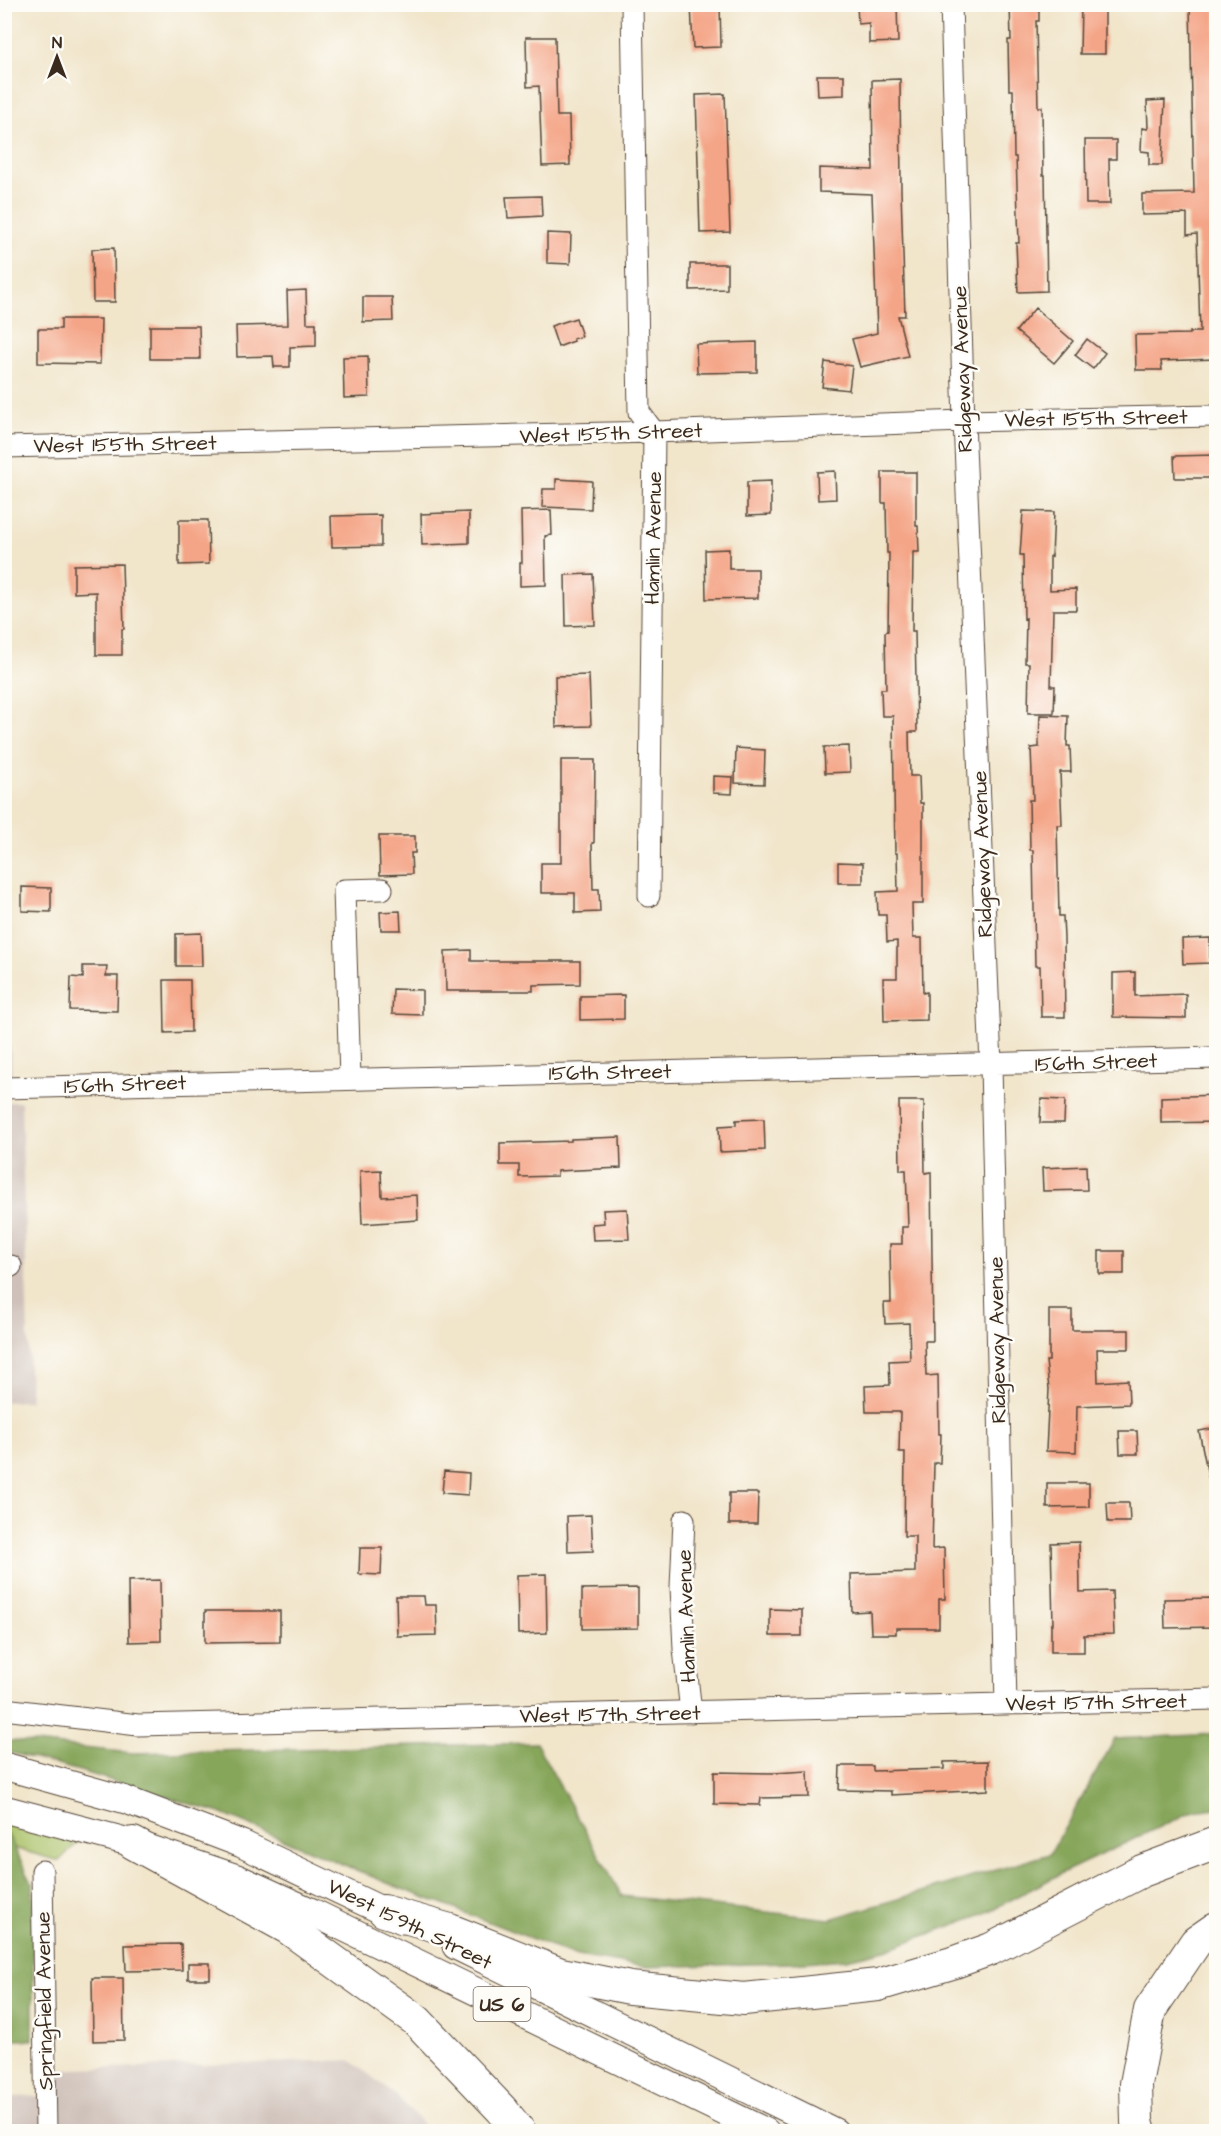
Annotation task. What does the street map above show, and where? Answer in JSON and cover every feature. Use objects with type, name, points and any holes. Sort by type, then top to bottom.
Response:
[{"type":"highway","points":[[133,1843],[288,1928],[417,2021],[520,2132]]},
{"type":"highway","points":[[384,1911],[450,1930],[561,1974],[630,1988],[744,1999],[878,1985],[952,1964],[1000,1944],[1142,1871],[1216,1843]]},
{"type":"highway","points":[[1140,2132],[1137,2122],[1136,2084],[1150,2010],[1196,1942],[1216,1928]]},
{"type":"main road","name":"West 159th Street","points":[[4,1766],[126,1800],[242,1844],[836,2132]]},
{"type":"main road","name":"West 159th Street","points":[[4,1809],[133,1843],[237,1878],[312,1912],[766,2132]]},
{"type":"street","points":[[632,4],[639,412],[654,432]]},
{"type":"street","name":"Ridgeway Avenue","points":[[951,4],[964,421],[991,1065],[1006,1704]]},
{"type":"street","name":"West 155th Street","points":[[4,447],[1216,416]]},
{"type":"street","name":"Hamlin Avenue","points":[[649,896],[654,432]]},
{"type":"street","points":[[350,1078],[344,890],[382,889]]},
{"type":"street","name":"156th Street","points":[[4,1088],[1216,1058]]},
{"type":"street","name":"Hamlin Avenue","points":[[684,1520],[681,1587],[684,1649],[691,1712]]},
{"type":"street","name":"West 157th Street","points":[[4,1709],[138,1725],[1216,1700]]},
{"type":"street","name":"Springfield Avenue","points":[[42,1871],[46,2132]]},
{"type":"shaded area","points":[[4,930],[12,1074],[5,1075]]},
{"type":"shaded area","points":[[4,1102],[21,1102],[30,1401],[5,1402]]},
{"type":"shaded area","points":[[350,2060],[397,2096],[429,2131],[5,2131],[4,2097],[45,2096],[45,2070]]},
{"type":"green space","points":[[1216,1734],[1216,1808],[1193,1811],[1062,1873],[986,1913],[885,1950],[847,1959],[646,1967],[577,1956],[392,1885],[220,1813],[4,1751],[5,1740],[133,1753],[536,1743],[622,1896],[830,1919],[1050,1854],[1115,1739]]},
{"type":"green space","points":[[5,1820],[82,1838],[59,1861],[14,1848],[8,1835],[5,1834]]},
{"type":"green space","points":[[5,1834],[8,1835],[33,1885],[33,2040],[5,2040]]},
{"type":"building","points":[[691,4],[720,4],[721,47],[693,48]]},
{"type":"building","points":[[857,4],[897,4],[898,42],[869,43],[869,23],[858,24]]},
{"type":"building","points":[[1010,4],[1039,4],[1039,21],[1036,21],[1038,107],[1042,107],[1047,291],[1018,292],[1016,157],[1014,157],[1013,90],[1009,90]]},
{"type":"building","points":[[1081,4],[1105,4],[1105,54],[1080,54]]},
{"type":"building","points":[[1216,5],[1216,359],[1161,361],[1162,370],[1136,370],[1135,335],[1200,332],[1197,234],[1187,235],[1187,214],[1142,215],[1142,194],[1194,193],[1190,6]]},
{"type":"building","points":[[526,37],[555,37],[557,116],[569,116],[570,165],[542,166],[539,86],[527,87]]},
{"type":"building","points":[[817,75],[844,75],[844,95],[818,96]]},
{"type":"building","points":[[900,79],[905,316],[898,316],[908,356],[860,367],[852,339],[877,333],[872,194],[819,192],[819,168],[873,170],[872,80]]},
{"type":"building","points":[[725,94],[730,232],[700,233],[696,95]]},
{"type":"building","points":[[1165,100],[1162,165],[1149,165],[1149,152],[1141,151],[1142,128],[1148,129],[1147,101]]},
{"type":"building","points":[[1085,140],[1116,140],[1116,159],[1109,159],[1110,204],[1086,204]]},
{"type":"building","points":[[541,196],[542,216],[508,218],[506,197]]},
{"type":"building","points":[[547,233],[571,234],[570,264],[547,263]]},
{"type":"building","points":[[114,248],[115,302],[93,302],[92,249]]},
{"type":"building","points":[[690,264],[727,264],[727,289],[690,290]]},
{"type":"building","points":[[306,290],[307,323],[316,323],[316,346],[290,347],[290,367],[274,367],[273,356],[237,357],[236,326],[288,325],[287,291]]},
{"type":"building","points":[[363,297],[392,297],[393,321],[363,322]]},
{"type":"building","points":[[1035,308],[1073,341],[1054,363],[1016,331]]},
{"type":"building","points":[[576,318],[582,336],[558,347],[551,326]]},
{"type":"building","points":[[61,319],[101,319],[100,364],[38,363],[38,329],[61,329]]},
{"type":"building","points":[[150,326],[199,326],[200,359],[150,359]]},
{"type":"building","points":[[1087,339],[1105,353],[1093,369],[1075,355]]},
{"type":"building","points":[[757,342],[757,372],[697,373],[696,344]]},
{"type":"building","points":[[368,356],[369,397],[344,398],[343,357]]},
{"type":"building","points":[[825,362],[852,366],[849,390],[822,387]]},
{"type":"building","points":[[1216,455],[1216,478],[1175,478],[1174,456]]},
{"type":"building","points":[[835,471],[836,499],[818,500],[817,472]]},
{"type":"building","points":[[882,472],[916,472],[916,526],[918,526],[919,552],[913,552],[912,631],[915,631],[917,732],[909,732],[910,776],[919,776],[920,803],[923,803],[923,904],[912,904],[913,938],[922,938],[923,993],[927,992],[927,1020],[884,1021],[883,978],[897,978],[897,941],[887,942],[886,915],[878,915],[877,892],[898,891],[897,853],[895,853],[893,716],[882,716],[881,689],[886,689],[885,632],[888,631],[889,553],[887,553],[886,503],[882,503]]},
{"type":"building","points":[[556,479],[592,481],[591,509],[542,507],[543,489],[556,489]]},
{"type":"building","points":[[771,481],[771,515],[747,516],[747,482]]},
{"type":"building","points":[[551,510],[552,535],[545,536],[546,585],[520,586],[521,511]]},
{"type":"building","points":[[1023,511],[1054,512],[1050,590],[1076,589],[1076,610],[1053,610],[1051,686],[1055,686],[1054,713],[1028,713],[1029,663],[1025,663],[1026,618],[1024,619],[1023,555],[1020,555]]},
{"type":"building","points":[[469,512],[469,543],[422,545],[421,514]]},
{"type":"building","points":[[381,515],[381,546],[332,547],[331,516]]},
{"type":"building","points":[[179,520],[208,520],[209,564],[179,565]]},
{"type":"building","points":[[729,549],[729,569],[758,569],[758,598],[706,599],[705,550]]},
{"type":"building","points":[[122,564],[124,629],[122,629],[122,655],[96,655],[96,592],[74,593],[74,565]]},
{"type":"building","points":[[593,574],[595,625],[566,626],[565,575]]},
{"type":"building","points":[[589,675],[591,726],[556,727],[555,676]]},
{"type":"building","points":[[1040,715],[1068,716],[1067,746],[1070,746],[1071,772],[1060,772],[1062,825],[1057,825],[1059,916],[1063,916],[1064,938],[1065,1017],[1041,1017],[1040,966],[1035,966],[1033,850],[1030,850],[1029,800],[1033,800],[1031,748],[1039,747]]},
{"type":"building","points":[[849,746],[850,772],[825,773],[824,747]]},
{"type":"building","points":[[736,748],[765,750],[764,784],[735,783]]},
{"type":"building","points":[[561,760],[595,760],[593,889],[599,889],[600,912],[575,913],[575,893],[541,893],[541,863],[561,863]]},
{"type":"building","points":[[713,776],[733,777],[732,794],[713,793]]},
{"type":"building","points":[[379,836],[415,836],[415,853],[411,853],[412,874],[380,875]]},
{"type":"building","points":[[838,862],[863,863],[863,883],[838,883]]},
{"type":"building","points":[[22,887],[51,888],[51,912],[22,911]]},
{"type":"building","points":[[400,911],[401,930],[381,930],[380,912]]},
{"type":"building","points":[[201,933],[202,966],[176,966],[176,934]]},
{"type":"building","points":[[1210,938],[1210,963],[1183,964],[1182,939]]},
{"type":"building","points":[[471,950],[471,961],[580,961],[580,984],[533,985],[533,991],[446,991],[445,951]]},
{"type":"building","points":[[83,966],[107,966],[106,976],[118,976],[117,1011],[70,1010],[71,977],[83,978]]},
{"type":"building","points":[[1135,972],[1135,996],[1186,994],[1186,1018],[1113,1017],[1113,973]]},
{"type":"building","points":[[164,980],[190,980],[191,1032],[165,1033]]},
{"type":"building","points":[[393,989],[422,990],[422,1015],[392,1014]]},
{"type":"building","points":[[624,995],[624,1019],[580,1020],[580,996]]},
{"type":"building","points":[[1216,1095],[1216,1122],[1161,1123],[1161,1097]]},
{"type":"building","points":[[1041,1099],[1065,1100],[1064,1123],[1040,1123]]},
{"type":"building","points":[[899,1101],[924,1101],[925,1173],[931,1172],[933,1341],[925,1341],[926,1376],[938,1375],[940,1463],[934,1463],[932,1549],[944,1548],[945,1599],[939,1599],[939,1628],[896,1628],[896,1634],[871,1634],[870,1611],[852,1612],[851,1574],[915,1572],[915,1536],[904,1536],[905,1452],[899,1452],[900,1412],[866,1412],[865,1386],[890,1385],[889,1361],[910,1360],[909,1323],[885,1324],[884,1303],[891,1303],[890,1244],[902,1244],[902,1227],[908,1227],[906,1170],[900,1170]]},
{"type":"building","points":[[764,1119],[765,1150],[720,1152],[719,1126],[736,1125],[736,1120]]},
{"type":"building","points":[[620,1137],[621,1168],[557,1171],[557,1176],[519,1177],[519,1165],[500,1165],[500,1143]]},
{"type":"building","points":[[1086,1166],[1087,1190],[1043,1191],[1042,1168]]},
{"type":"building","points":[[381,1170],[382,1197],[417,1195],[418,1220],[362,1224],[360,1171]]},
{"type":"building","points":[[627,1209],[629,1239],[593,1240],[592,1224],[604,1223],[603,1210]]},
{"type":"building","points":[[1099,1251],[1124,1251],[1124,1274],[1099,1274]]},
{"type":"building","points":[[1049,1310],[1072,1310],[1072,1330],[1129,1330],[1129,1349],[1097,1349],[1098,1382],[1128,1380],[1129,1404],[1077,1406],[1076,1452],[1046,1451],[1049,1389],[1046,1361],[1049,1361]]},
{"type":"building","points":[[1216,1428],[1216,1480],[1209,1480],[1199,1431]]},
{"type":"building","points":[[1119,1431],[1137,1431],[1138,1454],[1120,1454]]},
{"type":"building","points":[[444,1471],[469,1473],[468,1495],[442,1493]]},
{"type":"building","points":[[1047,1483],[1089,1483],[1089,1507],[1047,1508]]},
{"type":"building","points":[[729,1493],[758,1493],[757,1524],[729,1524]]},
{"type":"building","points":[[1107,1503],[1129,1503],[1130,1522],[1108,1522]]},
{"type":"building","points":[[591,1515],[593,1551],[568,1552],[567,1516]]},
{"type":"building","points":[[1079,1542],[1080,1592],[1112,1591],[1114,1634],[1084,1635],[1084,1652],[1051,1652],[1051,1624],[1053,1624],[1051,1543]]},
{"type":"building","points":[[360,1548],[382,1548],[381,1575],[359,1574]]},
{"type":"building","points":[[546,1574],[547,1633],[518,1634],[517,1575]]},
{"type":"building","points":[[160,1580],[161,1641],[129,1642],[128,1581]]},
{"type":"building","points":[[638,1588],[638,1628],[582,1629],[582,1589]]},
{"type":"building","points":[[396,1596],[424,1596],[425,1605],[436,1605],[437,1635],[397,1636]]},
{"type":"building","points":[[1214,1598],[1215,1627],[1165,1628],[1164,1599]]},
{"type":"building","points":[[770,1609],[802,1610],[802,1636],[770,1636]]},
{"type":"building","points":[[205,1611],[280,1611],[280,1642],[205,1643]]},
{"type":"building","points":[[988,1761],[988,1790],[891,1795],[891,1791],[839,1790],[840,1766],[873,1766],[873,1771],[944,1769],[944,1762]]},
{"type":"building","points":[[808,1771],[809,1797],[761,1798],[760,1805],[714,1804],[714,1772]]},
{"type":"building","points":[[181,1944],[182,1970],[126,1971],[125,1945]]},
{"type":"building","points":[[188,1963],[210,1963],[210,1979],[188,1979]]},
{"type":"building","points":[[92,1978],[123,1978],[124,2040],[93,2041]]}]
